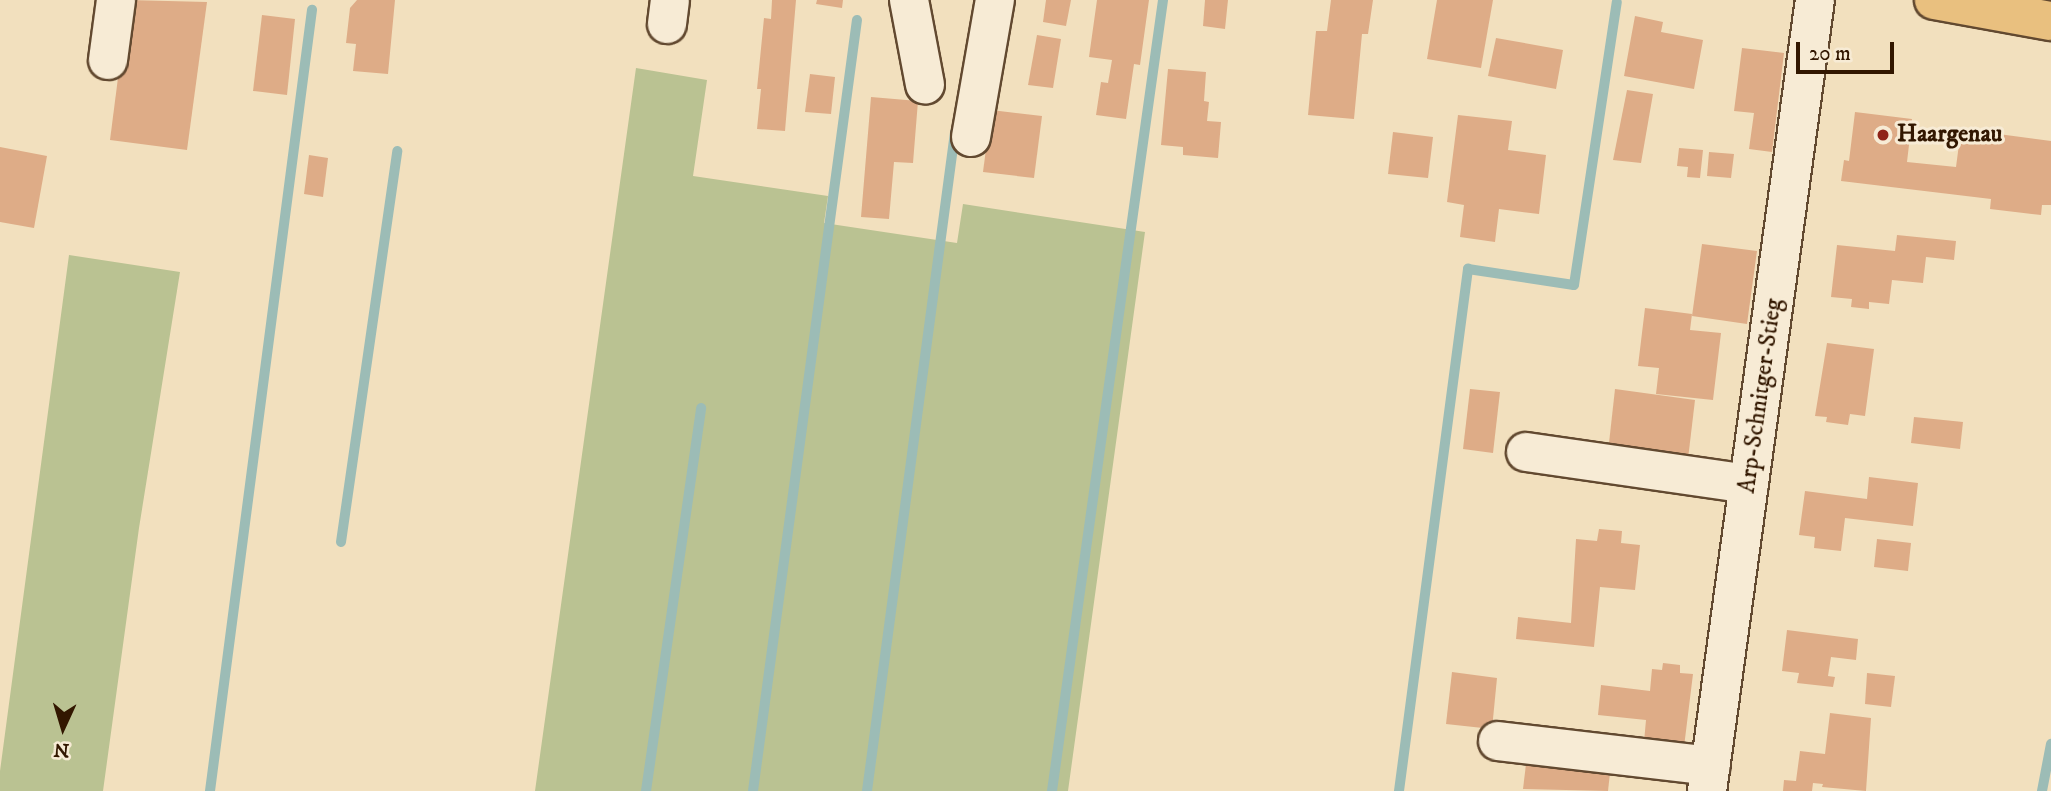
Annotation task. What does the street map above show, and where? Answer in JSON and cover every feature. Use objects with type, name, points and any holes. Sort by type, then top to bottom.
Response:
[{"type":"main road","points":[[1934,0],[2051,21]]},
{"type":"street","points":[[108,60],[116,0]]},
{"type":"street","points":[[909,0],[925,85]]},
{"type":"street","points":[[971,137],[995,0]]},
{"type":"street","name":"Arp-Schnitger-Stieg","points":[[1709,778],[1815,0]]},
{"type":"street","points":[[1526,452],[1749,484]]},
{"type":"street","points":[[1498,741],[1709,778]]},
{"type":"green space","points":[[636,68],[707,80],[693,176],[828,196],[824,223],[957,243],[963,204],[1145,232],[1068,791],[535,791]]},
{"type":"green space","points":[[69,255],[180,272],[139,528],[103,791],[0,791],[0,771]]},
{"type":"building","points":[[128,0],[207,2],[187,150],[110,140]]},
{"type":"building","points":[[357,0],[395,0],[388,74],[353,71],[356,44],[346,43],[350,8]]},
{"type":"building","points":[[772,0],[796,0],[785,131],[757,129],[761,89],[757,89],[764,18],[771,19]]},
{"type":"building","points":[[817,0],[843,0],[842,8],[816,4]]},
{"type":"building","points":[[1046,0],[1071,0],[1066,26],[1043,22]]},
{"type":"building","points":[[1097,0],[1149,0],[1140,65],[1134,64],[1126,119],[1096,115],[1101,82],[1108,83],[1112,60],[1089,57]]},
{"type":"building","points":[[1205,0],[1228,0],[1225,29],[1203,26]]},
{"type":"building","points":[[1331,0],[1373,0],[1368,34],[1362,34],[1354,119],[1308,115],[1316,31],[1327,31]]},
{"type":"building","points":[[1437,0],[1493,0],[1481,68],[1427,59]]},
{"type":"building","points":[[262,15],[295,19],[287,95],[253,91]]},
{"type":"building","points":[[1635,16],[1663,22],[1661,32],[1703,40],[1694,89],[1624,76]]},
{"type":"building","points":[[1037,35],[1061,39],[1053,88],[1028,85]]},
{"type":"building","points":[[1496,38],[1563,50],[1556,89],[1488,76]]},
{"type":"building","points":[[1742,48],[1784,53],[1772,152],[1749,149],[1754,113],[1734,111]]},
{"type":"building","points":[[1168,69],[1206,72],[1204,101],[1209,102],[1207,121],[1221,122],[1218,158],[1183,155],[1183,147],[1161,145]]},
{"type":"building","points":[[810,74],[835,77],[831,114],[805,112]]},
{"type":"building","points":[[1627,90],[1653,94],[1641,163],[1613,160]]},
{"type":"building","points":[[871,97],[918,101],[913,163],[894,162],[889,219],[861,217]]},
{"type":"building","points":[[991,110],[1042,116],[1034,178],[983,172]]},
{"type":"building","points":[[1855,112],[1912,119],[1907,162],[1956,167],[1961,129],[2051,141],[2051,205],[2042,205],[2041,215],[1990,209],[1991,199],[1841,181],[1844,160],[1849,161]]},
{"type":"building","points":[[1458,115],[1512,121],[1508,150],[1546,155],[1539,214],[1499,209],[1495,242],[1460,237],[1464,205],[1447,202]]},
{"type":"building","points":[[1393,132],[1433,137],[1428,178],[1388,174]]},
{"type":"building","points":[[0,147],[47,156],[34,228],[0,222]]},
{"type":"building","points":[[1679,148],[1703,150],[1700,178],[1687,177],[1688,167],[1677,166]]},
{"type":"building","points":[[1709,152],[1734,154],[1731,178],[1707,176]]},
{"type":"building","points":[[309,155],[328,158],[323,197],[304,194]]},
{"type":"building","points":[[1897,235],[1956,241],[1954,260],[1926,257],[1923,283],[1892,280],[1889,304],[1869,302],[1869,309],[1851,307],[1852,299],[1831,297],[1837,245],[1895,251]]},
{"type":"building","points":[[1702,244],[1757,251],[1747,324],[1692,316]]},
{"type":"building","points":[[1645,308],[1692,314],[1690,330],[1721,333],[1713,400],[1656,394],[1659,368],[1638,366]]},
{"type":"building","points":[[1827,343],[1874,349],[1865,416],[1850,414],[1848,425],[1826,422],[1827,417],[1815,416]]},
{"type":"building","points":[[1470,389],[1500,392],[1493,453],[1463,449]]},
{"type":"building","points":[[1615,389],[1695,400],[1688,459],[1608,452]]},
{"type":"building","points":[[1914,417],[1963,422],[1960,449],[1911,443]]},
{"type":"building","points":[[1869,477],[1918,483],[1913,526],[1845,518],[1841,551],[1814,548],[1815,537],[1799,535],[1805,491],[1867,499]]},
{"type":"building","points":[[1599,529],[1622,531],[1621,543],[1640,545],[1635,590],[1600,587],[1594,647],[1516,639],[1518,617],[1571,623],[1576,539],[1597,541]]},
{"type":"building","points":[[1877,539],[1911,543],[1908,571],[1874,567]]},
{"type":"building","points":[[1787,630],[1858,639],[1856,660],[1831,657],[1828,676],[1835,677],[1833,687],[1797,683],[1799,673],[1782,671]]},
{"type":"building","points":[[1663,663],[1680,665],[1680,673],[1693,674],[1684,747],[1644,742],[1646,720],[1598,715],[1601,685],[1650,691],[1652,669],[1662,670]]},
{"type":"building","points":[[1452,672],[1497,678],[1492,729],[1446,724]]},
{"type":"building","points":[[1867,673],[1895,676],[1891,707],[1865,704]]},
{"type":"building","points":[[1830,713],[1871,718],[1866,791],[1822,787],[1823,784],[1813,783],[1812,791],[1783,791],[1784,780],[1796,781],[1800,751],[1825,754]]},
{"type":"building","points":[[1526,764],[1610,773],[1608,791],[1523,789]]},
{"type":"waterway","points":[[1052,791],[1163,0]]},
{"type":"waterway","points":[[1399,791],[1468,269],[1574,285],[1617,2]]},
{"type":"waterway","points":[[210,791],[312,10]]},
{"type":"waterway","points":[[753,791],[857,20]]},
{"type":"waterway","points":[[867,791],[955,132]]},
{"type":"waterway","points":[[341,542],[397,151]]},
{"type":"waterway","points":[[646,791],[701,408]]},
{"type":"waterway","points":[[2042,791],[2051,744]]},
{"type":"place","name":"Haargenau","points":[[1883,135]]}]
